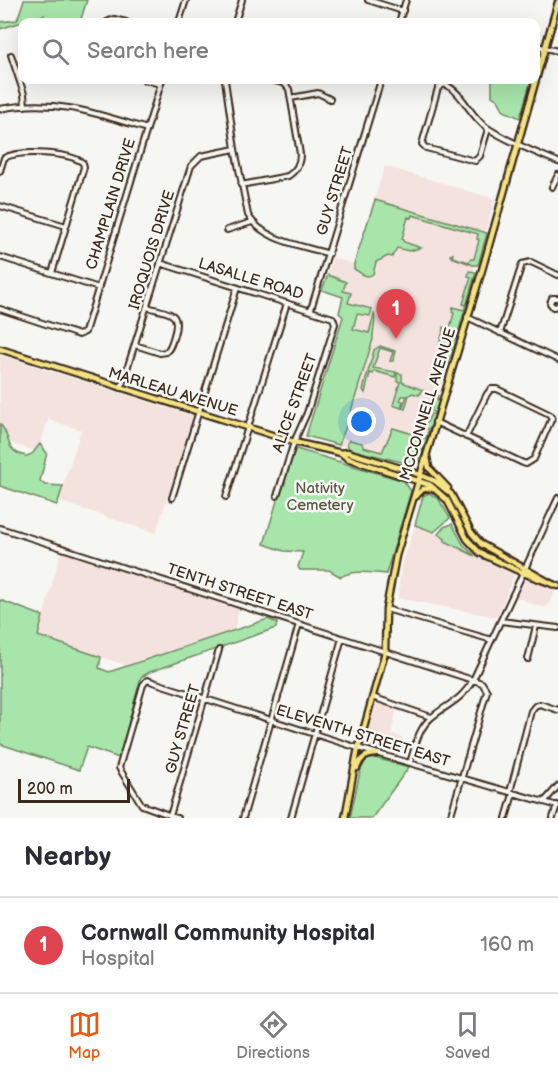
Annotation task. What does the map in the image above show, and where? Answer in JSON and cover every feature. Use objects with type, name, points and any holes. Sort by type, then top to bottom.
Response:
[{"type":"main road","name":"MCCONNELL AVENUE","points":[[540,66],[558,3]]},
{"type":"main road","name":"MCCONNELL AVENUE","points":[[345,818],[358,748],[385,652],[386,609],[392,574],[535,84]]},
{"type":"main road","name":"MARLEAU AVENUE","points":[[0,349],[294,442],[341,453],[347,452],[419,477]]},
{"type":"main road","points":[[426,454],[429,468],[446,484],[469,529],[481,544],[524,570]]},
{"type":"main road","points":[[419,477],[431,478],[443,486],[454,498]]},
{"type":"main road","points":[[419,477],[447,500],[464,534],[475,548],[485,555],[555,585]]},
{"type":"main road","points":[[411,503],[421,490],[436,489]]},
{"type":"main road","points":[[353,782],[362,758],[376,754]]},
{"type":"street","points":[[180,18],[186,0]]},
{"type":"street","points":[[236,18],[242,0]]},
{"type":"street","points":[[368,0],[403,10]]},
{"type":"street","points":[[400,18],[406,0]]},
{"type":"street","points":[[540,47],[558,51]]},
{"type":"street","points":[[11,55],[18,76]]},
{"type":"street","points":[[21,84],[25,106]]},
{"type":"street","name":"CHAMPLAIN DRIVE","points":[[0,309],[82,334],[86,330],[160,84]]},
{"type":"street","points":[[226,84],[241,185],[246,211],[252,222],[268,235],[329,254]]},
{"type":"street","points":[[241,185],[288,176],[297,168],[300,154],[290,89],[286,84]]},
{"type":"street","name":"GUY STREET","points":[[311,309],[380,84]]},
{"type":"street","points":[[488,129],[480,156],[475,161],[426,148],[422,144],[438,88],[444,84],[456,92],[472,114],[488,129],[558,162]]},
{"type":"street","points":[[291,98],[318,93],[330,99]]},
{"type":"street","points":[[0,109],[51,105],[73,107],[147,129]]},
{"type":"street","name":"IROQUOIS DRIVE","points":[[121,389],[193,162],[210,153],[235,150]]},
{"type":"street","points":[[0,171],[4,158],[16,155],[43,154],[81,161],[84,167],[52,273]]},
{"type":"street","points":[[552,187],[558,175]]},
{"type":"street","points":[[0,206],[66,226]]},
{"type":"street","points":[[227,230],[252,222]]},
{"type":"street","points":[[0,256],[99,288]]},
{"type":"street","points":[[500,333],[522,264],[531,262],[558,275]]},
{"type":"street","name":"LASALLE ROAD","points":[[160,263],[311,309],[334,319]]},
{"type":"street","points":[[172,498],[237,288]]},
{"type":"street","points":[[557,296],[552,298],[550,303],[553,307],[558,306]]},
{"type":"street","points":[[226,497],[287,303]]},
{"type":"street","points":[[135,345],[164,353],[168,351],[173,340],[178,324],[176,318],[147,307]]},
{"type":"street","points":[[467,317],[558,360]]},
{"type":"street","name":"ALICE STREET","points":[[277,496],[294,442],[308,413],[335,324],[334,319]]},
{"type":"street","points":[[435,422],[523,463],[529,464],[534,459],[552,418],[549,414],[497,389],[491,389],[466,436]]},
{"type":"street","points":[[410,763],[418,737],[431,717],[458,701],[473,680],[558,498]]},
{"type":"street","name":"TENTH STREET EAST","points":[[0,528],[473,680]]},
{"type":"street","points":[[386,609],[492,640]]},
{"type":"street","points":[[501,621],[558,628]]},
{"type":"street","points":[[243,818],[299,624]]},
{"type":"street","points":[[528,660],[536,626]]},
{"type":"street","points":[[291,818],[342,638]]},
{"type":"street","name":"GUY STREET","points":[[169,815],[219,650]]},
{"type":"street","points":[[450,818],[487,691],[482,683],[473,680]]},
{"type":"street","name":"ELEVENTH STREET EAST","points":[[169,815],[147,808],[140,803],[119,768],[143,685],[147,681],[376,754],[557,805]]},
{"type":"street","points":[[372,697],[431,717]]},
{"type":"street","points":[[506,818],[531,711],[540,704],[558,710]]},
{"type":"street","points":[[544,802],[558,786]]},
{"type":"street","points":[[553,818],[557,805]]},
{"type":"street","points":[[169,815],[177,818]]},
{"type":"shaded area","points":[[385,166],[495,199],[426,437],[393,428],[383,456],[306,436],[343,317],[339,313],[343,297],[322,290],[333,258],[354,264]]},
{"type":"shaded area","points":[[0,355],[193,416],[156,533],[58,501],[81,430],[48,419],[38,452],[0,439]]},
{"type":"shaded area","points":[[415,525],[430,530],[445,541],[514,575],[497,617],[398,598],[401,569]]},
{"type":"shaded area","points":[[61,551],[239,607],[234,631],[128,666],[38,636]]},
{"type":"shaded area","points":[[527,578],[556,590],[547,607],[537,606],[517,597]]},
{"type":"shaded area","points":[[376,703],[397,708],[391,733],[403,738],[396,755],[364,745]]},
{"type":"green space","points":[[24,0],[87,0],[81,18],[44,18],[44,15],[35,18],[18,18],[18,23],[0,29],[0,22],[17,20]]},
{"type":"green space","points":[[492,84],[530,84],[520,118],[504,111],[498,100],[492,96]]},
{"type":"green space","points":[[375,200],[487,233],[478,265],[473,265],[451,257],[450,255],[453,254],[452,257],[469,262],[474,259],[479,240],[477,239],[478,234],[412,215],[411,218],[408,217],[402,239],[404,242],[421,248],[409,251],[397,248],[392,257],[388,256],[376,262],[373,274],[366,276],[361,274],[354,269],[354,264]]},
{"type":"green space","points":[[469,271],[476,272],[451,357],[447,361],[443,357],[445,350],[439,346],[444,327],[450,328],[454,313],[452,312],[453,307],[464,310],[466,305],[463,304],[471,277],[468,276]]},
{"type":"green space","points":[[328,275],[346,282],[343,291],[351,293],[348,303],[372,309],[370,316],[357,314],[353,329],[369,333],[374,314],[375,317],[373,339],[339,445],[306,436],[343,317],[339,313],[343,297],[322,290]]},
{"type":"green space","points":[[380,346],[395,351],[393,361],[390,361],[393,352],[380,348],[373,368],[396,372],[395,377],[374,371],[373,374],[370,373],[365,393],[363,390],[374,350]]},
{"type":"green space","points":[[397,373],[402,374],[402,382],[423,390],[419,395],[413,393],[409,395],[405,409],[402,408],[407,396],[402,396],[400,400],[403,401],[401,408],[393,405],[400,382],[397,381]]},
{"type":"green space","points":[[435,395],[438,396],[439,401],[419,463],[423,449],[418,463],[414,465],[349,449],[347,443],[350,440],[362,443],[363,447],[382,452],[393,428],[426,438],[429,429],[421,429],[424,422],[426,424],[431,414],[434,414],[431,411]]},
{"type":"green space","points":[[0,424],[14,451],[27,456],[32,454],[40,444],[47,453],[40,481],[45,485],[63,486],[57,505],[0,486]]},
{"type":"green space","name":"Nativity Cemetery","points":[[293,448],[404,481],[411,491],[386,574],[357,572],[341,577],[329,570],[300,570],[298,567],[303,552],[284,551],[264,544]]},
{"type":"green space","points":[[429,493],[438,498],[450,518],[434,532],[415,525],[423,496]]},
{"type":"green space","points":[[452,524],[463,544],[475,556],[445,541],[438,534],[444,527]]},
{"type":"green space","points":[[0,600],[43,616],[38,636],[101,657],[99,668],[109,672],[268,619],[277,623],[276,628],[141,677],[119,758],[87,747],[79,770],[0,744]]},
{"type":"green space","points":[[375,758],[409,767],[372,818],[350,818],[360,772],[366,760]]},
{"type":"place","name":"Cornwall Community Hospital","points":[[396,339]]}]
